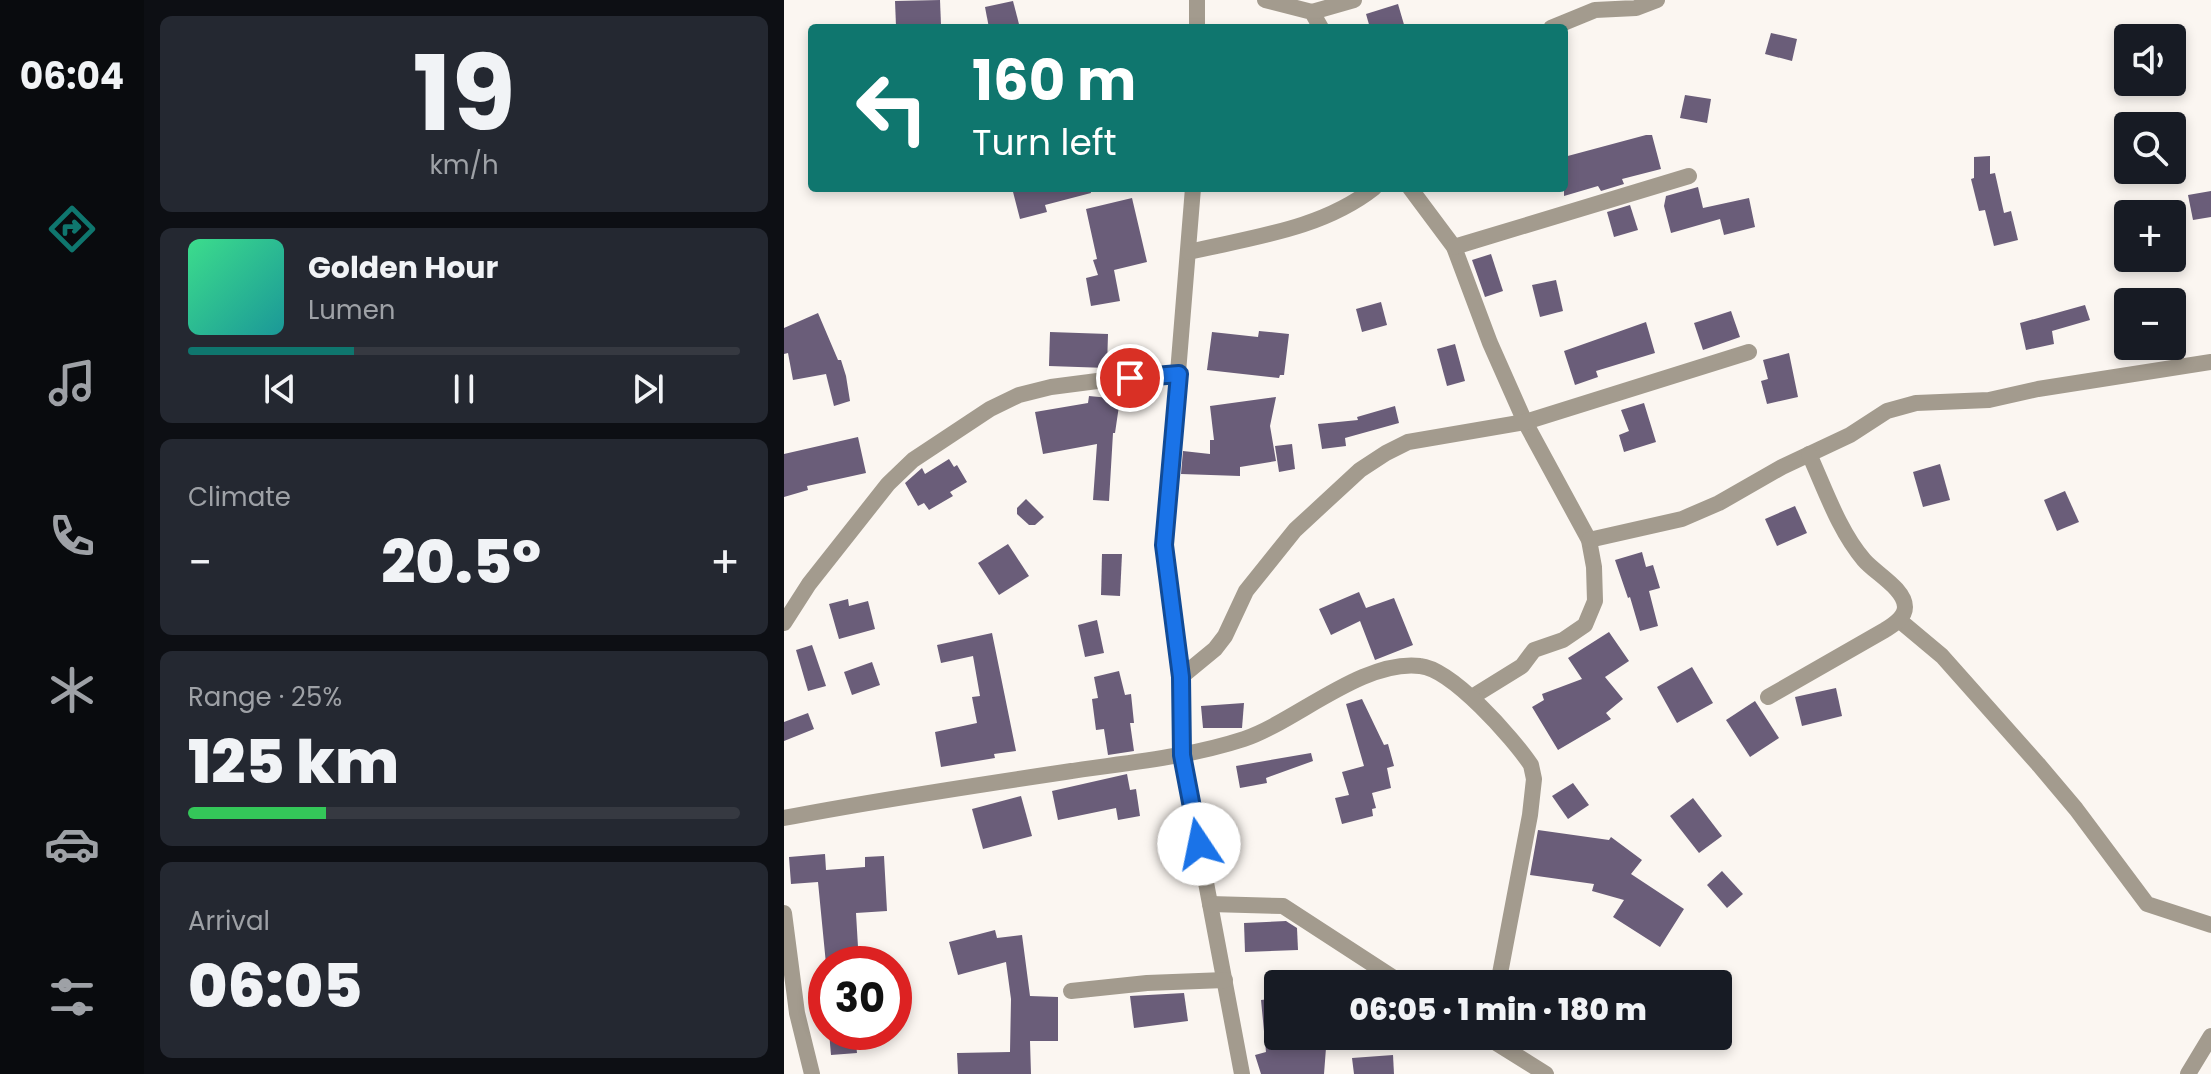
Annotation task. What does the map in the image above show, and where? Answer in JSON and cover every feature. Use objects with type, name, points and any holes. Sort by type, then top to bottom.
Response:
[{"type":"street","points":[[1197,0],[1197,24]]},
{"type":"street","points":[[1265,0],[1312,12],[1354,0]]},
{"type":"street","points":[[1561,24],[1595,10],[1636,8],[1657,0]]},
{"type":"street","points":[[1312,12],[1319,24]]},
{"type":"street","points":[[1454,247],[1572,214],[1689,176]]},
{"type":"street","points":[[1193,192],[1164,545],[1181,677],[1182,755],[1242,1074]]},
{"type":"street","points":[[1189,252],[1325,218],[1369,192]]},
{"type":"street","points":[[1413,192],[1454,247],[1490,343],[1525,422],[1589,540],[1594,567],[1595,601],[1585,625],[1563,640],[1534,650],[1522,666],[1472,697]]},
{"type":"street","points":[[1181,677],[1215,649],[1225,636],[1246,591],[1295,530],[1360,470],[1408,442],[1525,422],[1749,352]]},
{"type":"street","points":[[1589,540],[1682,519],[1719,503],[1782,467],[1850,435],[1887,411],[1916,403],[1989,400],[2038,389],[2211,362]]},
{"type":"street","points":[[784,623],[809,584],[888,484],[913,460],[990,409],[1019,395],[1051,387],[1179,374]]},
{"type":"street","points":[[1768,697],[1899,620],[1905,605],[1898,592],[1864,560],[1853,544],[1809,454]]},
{"type":"street","points":[[1899,620],[1942,656],[2038,764],[2147,904],[2211,925]]},
{"type":"street","points":[[784,818],[868,802],[1182,755],[1246,738],[1342,687],[1404,664],[1426,666],[1443,674],[1472,697],[1531,765],[1534,779],[1530,815],[1501,970]]},
{"type":"street","points":[[1210,904],[1283,906],[1381,970]]},
{"type":"street","points":[[784,913],[797,1013],[812,1074]]},
{"type":"street","points":[[1071,991],[1147,983],[1225,980]]},
{"type":"street","points":[[2188,1074],[2211,1036]]},
{"type":"street","points":[[1508,1050],[1546,1074]]},
{"type":"building","points":[[940,0],[941,24],[896,24],[895,1]]},
{"type":"building","points":[[1013,1],[1019,24],[988,24],[985,7]]},
{"type":"building","points":[[1398,4],[1404,24],[1369,24],[1366,14]]},
{"type":"building","points":[[1771,33],[1797,39],[1792,61],[1765,54]]},
{"type":"building","points":[[1685,95],[1711,99],[1707,123],[1680,118]]},
{"type":"building","points":[[1652,135],[1661,169],[1622,179],[1624,184],[1601,191],[1598,186],[1564,196],[1564,192],[1568,192],[1568,156]]},
{"type":"building","points":[[1990,156],[1990,174],[1995,173],[2004,213],[2011,211],[2018,240],[1994,246],[1985,210],[1979,211],[1971,179],[1974,178],[1974,157]]},
{"type":"building","points":[[1698,187],[1703,208],[1749,198],[1755,227],[1724,235],[1720,219],[1671,233],[1664,206],[1666,196]]},
{"type":"building","points":[[2211,191],[2211,217],[2193,220],[2188,195]]},
{"type":"building","points":[[1013,192],[1091,192],[1045,205],[1047,212],[1020,219]]},
{"type":"building","points":[[1132,198],[1147,262],[1114,270],[1120,301],[1091,306],[1086,278],[1098,275],[1086,209]]},
{"type":"building","points":[[1630,205],[1638,230],[1614,237],[1607,212]]},
{"type":"building","points":[[1491,254],[1503,291],[1485,297],[1472,260]]},
{"type":"building","points":[[1556,280],[1563,311],[1540,317],[1532,285]]},
{"type":"building","points":[[1381,302],[1387,325],[1362,332],[1356,309]]},
{"type":"building","points":[[2085,305],[2090,320],[2052,331],[2054,344],[2026,350],[2020,323]]},
{"type":"building","points":[[1731,311],[1740,337],[1703,350],[1694,323]]},
{"type":"building","points":[[818,313],[846,376],[850,401],[834,406],[826,374],[793,380],[788,353],[784,354],[784,328]]},
{"type":"building","points":[[1646,322],[1655,353],[1596,371],[1598,377],[1575,385],[1564,351]]},
{"type":"building","points":[[1259,331],[1289,334],[1284,375],[1279,378],[1207,370],[1212,332],[1258,337]]},
{"type":"building","points":[[1050,332],[1108,334],[1107,368],[1049,366]]},
{"type":"building","points":[[1455,344],[1465,381],[1447,386],[1437,349]]},
{"type":"building","points":[[1789,353],[1798,397],[1767,404],[1761,381],[1768,379],[1763,360]]},
{"type":"building","points":[[1089,396],[1120,399],[1113,433],[1109,501],[1093,500],[1097,444],[1043,454],[1035,412],[1088,403]]},
{"type":"building","points":[[1276,397],[1270,426],[1276,461],[1240,467],[1240,476],[1181,474],[1183,451],[1210,454],[1210,440],[1214,440],[1210,406]]},
{"type":"building","points":[[1644,403],[1656,442],[1624,452],[1619,435],[1629,431],[1621,410]]},
{"type":"building","points":[[1395,406],[1399,423],[1345,438],[1346,446],[1322,449],[1318,424],[1358,420],[1357,417]]},
{"type":"building","points":[[858,437],[866,473],[807,486],[808,490],[784,497],[784,454]]},
{"type":"building","points":[[1292,444],[1295,469],[1279,472],[1275,446]]},
{"type":"building","points":[[949,459],[954,467],[957,465],[967,482],[950,492],[953,496],[929,510],[924,503],[918,506],[905,483],[922,468],[925,474]]},
{"type":"building","points":[[1940,464],[1950,500],[1923,507],[1913,472]]},
{"type":"building","points":[[2065,491],[2079,522],[2057,531],[2044,500]]},
{"type":"building","points":[[1026,499],[1044,517],[1035,525],[1029,525],[1017,514],[1017,508]]},
{"type":"building","points":[[1795,506],[1807,533],[1777,546],[1765,519]]},
{"type":"building","points":[[1008,544],[1029,576],[999,595],[978,563]]},
{"type":"building","points":[[1642,552],[1646,567],[1653,565],[1660,588],[1649,591],[1658,626],[1640,631],[1615,560]]},
{"type":"building","points":[[1102,554],[1122,554],[1120,596],[1101,595]]},
{"type":"building","points":[[1359,592],[1366,608],[1394,598],[1413,645],[1375,660],[1360,621],[1331,635],[1319,609]]},
{"type":"building","points":[[848,599],[849,606],[868,601],[875,629],[839,639],[829,604]]},
{"type":"building","points":[[1097,620],[1104,653],[1085,657],[1078,625]]},
{"type":"building","points":[[1609,632],[1629,661],[1605,677],[1623,699],[1606,713],[1611,719],[1558,750],[1532,707],[1544,700],[1542,694],[1582,679],[1568,658]]},
{"type":"building","points":[[992,633],[1016,751],[994,754],[995,758],[941,767],[935,732],[977,723],[972,697],[980,696],[973,656],[941,663],[937,645]]},
{"type":"building","points":[[812,645],[826,686],[808,691],[796,650]]},
{"type":"building","points":[[872,662],[880,685],[852,695],[844,672]]},
{"type":"building","points":[[1692,667],[1713,703],[1677,723],[1657,687]]},
{"type":"building","points":[[1119,671],[1125,695],[1131,694],[1134,723],[1130,723],[1134,751],[1108,755],[1104,729],[1096,730],[1092,699],[1098,698],[1094,677]]},
{"type":"building","points":[[1836,688],[1842,716],[1802,726],[1795,697]]},
{"type":"building","points":[[1362,699],[1384,745],[1388,744],[1394,766],[1387,768],[1391,788],[1372,793],[1376,808],[1372,809],[1373,816],[1342,824],[1335,798],[1349,795],[1342,772],[1364,766],[1346,704]]},
{"type":"building","points":[[1755,701],[1779,738],[1750,757],[1726,720]]},
{"type":"building","points":[[1244,703],[1242,728],[1203,728],[1201,706]]},
{"type":"building","points":[[808,713],[814,729],[784,741],[784,722]]},
{"type":"building","points":[[1311,753],[1313,761],[1266,778],[1267,783],[1240,788],[1236,766]]},
{"type":"building","points":[[1127,774],[1130,790],[1136,789],[1140,816],[1118,820],[1116,808],[1058,820],[1052,791]]},
{"type":"building","points":[[1573,783],[1589,805],[1568,819],[1552,796]]},
{"type":"building","points":[[1021,796],[1032,836],[983,849],[972,809]]},
{"type":"building","points":[[1693,798],[1722,836],[1699,853],[1670,816]]},
{"type":"building","points":[[1538,830],[1609,840],[1611,837],[1642,860],[1631,874],[1684,909],[1660,947],[1613,917],[1624,900],[1592,891],[1594,884],[1530,875]]},
{"type":"building","points":[[825,854],[826,870],[865,867],[865,857],[884,856],[887,911],[856,913],[858,946],[824,946],[818,882],[791,884],[789,857]]},
{"type":"building","points":[[1722,871],[1743,894],[1727,908],[1707,885]]},
{"type":"building","points":[[1286,921],[1297,928],[1298,950],[1245,952],[1244,923]]},
{"type":"building","points":[[995,930],[997,938],[1022,935],[1030,996],[1058,997],[1058,1041],[1030,1041],[1031,1074],[958,1074],[957,1053],[1010,1052],[1011,999],[1006,962],[958,975],[949,942]]},
{"type":"building","points":[[1184,993],[1188,1021],[1134,1028],[1130,996]]},
{"type":"building","points":[[1261,1000],[1264,1000],[1264,1031]]},
{"type":"building","points":[[831,1050],[857,1050],[857,1053],[831,1055]]},
{"type":"building","points":[[1326,1050],[1324,1074],[1261,1074],[1255,1055]]},
{"type":"building","points":[[1393,1055],[1394,1074],[1354,1074],[1352,1058]]},
{"type":"route","points":[[1130,378],[1179,374],[1164,545],[1181,677],[1182,755],[1199,844]]}]
